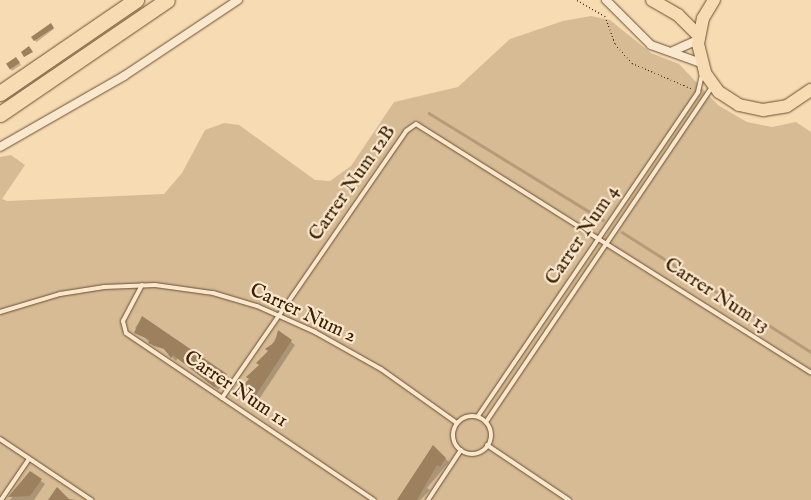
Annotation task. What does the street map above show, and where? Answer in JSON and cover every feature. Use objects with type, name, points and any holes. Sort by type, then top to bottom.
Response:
[{"type":"highway","points":[[0,93],[136,0]]},
{"type":"highway","points":[[0,114],[167,0]]},
{"type":"main road","points":[[652,0],[678,15],[698,37]]},
{"type":"main road","points":[[678,15],[712,2]]},
{"type":"main road","points":[[712,2],[698,37],[702,66],[713,86],[732,102],[755,110],[779,108],[808,95]]},
{"type":"street","points":[[0,147],[124,76],[238,0]]},
{"type":"street","points":[[606,0],[651,45],[671,51],[702,66]]},
{"type":"street","points":[[671,51],[698,37]]},
{"type":"lane","name":"Carrer Num 4","points":[[478,416],[698,92],[702,66]]},
{"type":"lane","name":"Carrer Num 4","points":[[486,422],[713,86]]},
{"type":"lane","name":"Carrer Num 12B","points":[[222,398],[406,131],[416,124],[607,242]]},
{"type":"lane","name":"Carrer Num 13","points":[[607,242],[811,373]]},
{"type":"lane","name":"Carrer Num 2","points":[[0,312],[68,292],[142,285],[213,293],[279,315],[370,362],[456,423]]},
{"type":"lane","name":"Carrer Num 11","points":[[142,285],[124,321],[126,333],[374,500]]},
{"type":"lane","points":[[478,416],[486,422],[491,435],[487,445],[476,453],[461,450],[453,437],[456,423],[465,417],[478,416]]},
{"type":"lane","points":[[0,440],[91,500]]},
{"type":"lane","points":[[487,445],[568,500]]},
{"type":"lane","points":[[428,500],[461,450]]},
{"type":"lane","points":[[1,500],[29,459]]},
{"type":"path","points":[[577,0],[605,16],[615,44],[632,64],[698,92]]},
{"type":"shaded area","points":[[591,16],[610,20],[651,53],[679,64],[718,105],[747,122],[772,127],[796,122],[811,132],[811,500],[0,500],[0,157],[11,155],[25,165],[2,199],[7,201],[164,194],[182,173],[205,130],[224,123],[239,125],[315,180],[330,181],[351,166],[394,102],[458,87],[510,39],[563,21]]},
{"type":"building","points":[[51,23],[54,28],[34,41],[31,37]]},
{"type":"building","points":[[29,46],[33,52],[24,57],[21,52]]},
{"type":"building","points":[[16,57],[20,63],[10,70],[6,64]]},
{"type":"building","points":[[142,316],[227,374],[218,386],[214,387],[173,355],[171,358],[164,349],[148,343],[150,340],[134,333]]},
{"type":"building","points":[[278,330],[292,340],[250,404],[237,392],[249,379],[246,377],[259,365],[256,363],[268,351],[265,349],[275,342]]},
{"type":"building","points":[[433,445],[446,458],[440,467],[437,465],[417,500],[397,500]]},
{"type":"building","points":[[30,471],[42,479],[30,496],[8,497]]},
{"type":"building","points":[[57,487],[69,499],[76,500],[48,500]]},
{"type":"waterway","points":[[429,113],[603,220]]},
{"type":"waterway","points":[[622,232],[811,352]]}]
